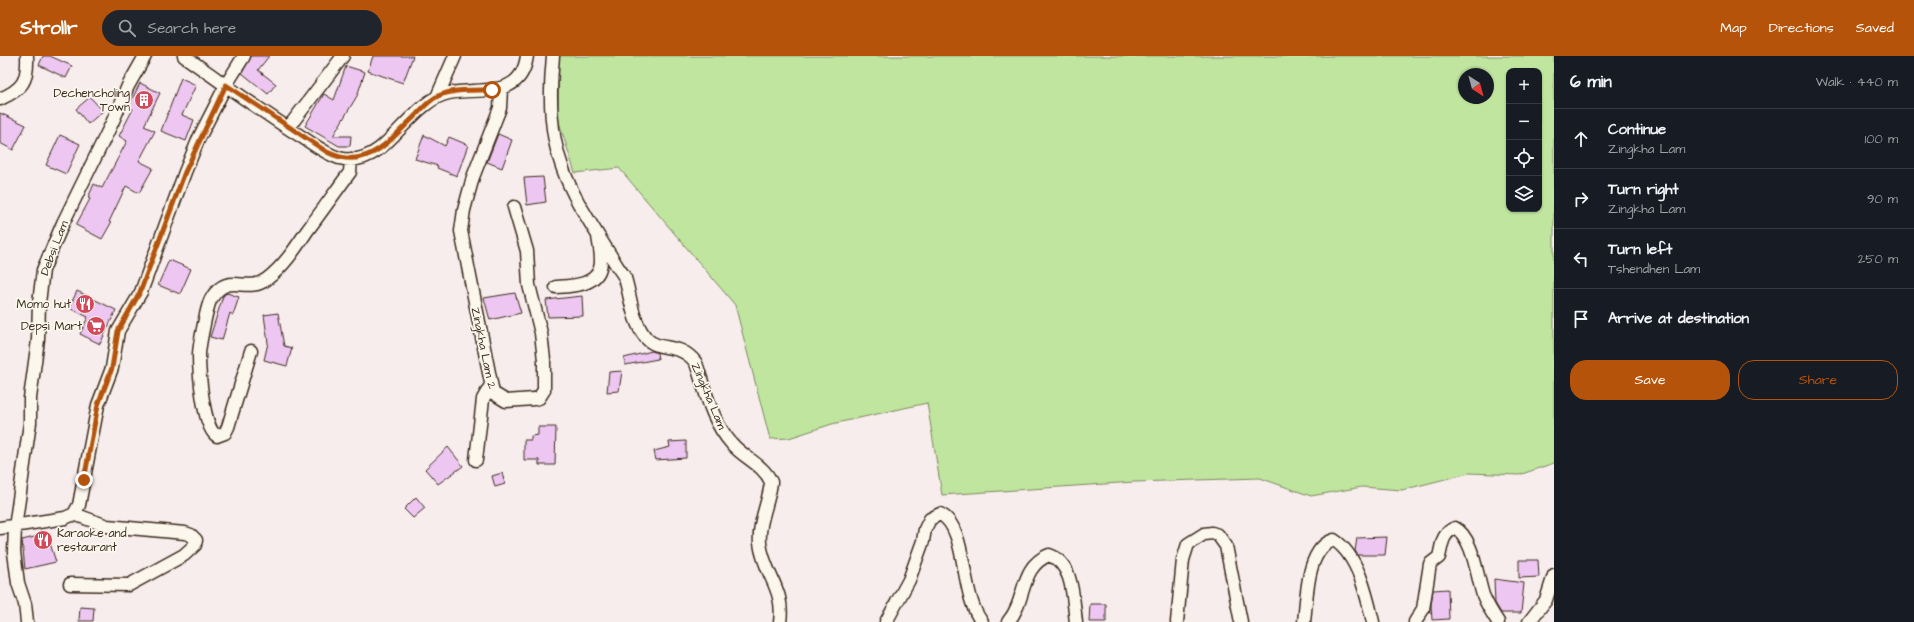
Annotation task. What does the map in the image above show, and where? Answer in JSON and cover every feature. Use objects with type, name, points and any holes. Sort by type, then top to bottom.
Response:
[{"type":"street","points":[[0,99],[9,95],[22,83],[28,73],[27,56]]},
{"type":"street","name":"Debsi Lam","points":[[27,622],[25,604],[15,567],[15,527],[30,423],[30,398],[38,340],[39,303],[43,270],[63,223],[112,123],[128,86],[145,56]]},
{"type":"street","points":[[184,56],[288,128],[333,155],[351,160],[364,158],[379,149],[426,104],[437,97],[462,91],[501,89],[515,83],[522,73],[527,56]]},
{"type":"street","points":[[0,528],[15,527],[65,518],[74,514],[79,505],[98,405],[112,368],[118,331],[140,292],[185,172],[226,85],[244,56]]},
{"type":"street","points":[[288,128],[343,56]]},
{"type":"street","points":[[437,97],[455,56]]},
{"type":"street","name":"Zingkha Lam","points":[[553,56],[550,80],[551,123],[554,144],[570,187],[625,277],[634,314],[646,338],[658,345],[683,350],[693,358],[712,409],[727,438],[766,473],[771,482],[770,492],[762,521],[760,542],[766,568],[780,596],[780,622]]},
{"type":"street","name":"Zingkha Lam 2","points":[[501,89],[500,108],[473,177],[464,210],[462,231],[491,385],[496,396],[506,401],[539,398],[544,390],[544,360],[541,333],[529,285],[527,251],[514,207]]},
{"type":"street","points":[[251,351],[228,427],[225,433],[217,436],[213,434],[210,429],[205,410],[199,355],[210,300],[220,288],[231,282],[248,286],[259,283],[265,281],[282,267],[350,172],[351,160]]},
{"type":"street","points":[[556,287],[578,285],[595,277],[600,268],[597,233]]},
{"type":"street","points":[[476,460],[483,399],[491,385]]},
{"type":"street","points":[[70,584],[129,585],[184,555],[195,545],[196,540],[191,535],[185,533],[107,526],[74,514]]},
{"type":"street","points":[[886,622],[909,580],[923,542],[925,529],[930,519],[940,514],[950,522],[957,533],[965,582],[976,612],[982,622]]},
{"type":"street","points":[[1415,622],[1423,609],[1430,564],[1439,557],[1444,536],[1449,530],[1455,528],[1460,531],[1472,553],[1483,594],[1491,612],[1498,622]]},
{"type":"street","points":[[1177,622],[1183,560],[1188,544],[1204,534],[1212,533],[1218,535],[1226,546],[1240,622]]},
{"type":"street","points":[[1304,622],[1310,568],[1323,547],[1334,540],[1343,546],[1351,558],[1366,593],[1373,622]]},
{"type":"street","points":[[1008,622],[1017,608],[1031,568],[1041,558],[1049,555],[1059,561],[1068,575],[1076,622]]},
{"type":"street","points":[[1530,622],[1546,600],[1554,575]]},
{"type":"green space","points":[[559,56],[1554,56],[1554,463],[1519,475],[1469,473],[1402,490],[1362,487],[1311,496],[1260,478],[1134,482],[942,495],[927,403],[832,424],[789,438],[770,439],[735,305],[619,168],[575,173],[558,119]]},
{"type":"building","points":[[43,56],[50,56],[72,66],[66,78],[39,65]]},
{"type":"building","points":[[251,56],[269,56],[258,70],[276,84],[268,94],[242,73]]},
{"type":"building","points":[[373,56],[413,56],[403,83],[368,71]]},
{"type":"building","points":[[346,66],[365,72],[357,96],[333,136],[351,136],[350,146],[339,146],[305,126],[324,94],[334,100]]},
{"type":"building","points":[[181,78],[196,85],[182,115],[194,120],[186,141],[161,131]]},
{"type":"building","points":[[140,83],[160,93],[144,126],[155,131],[139,161],[153,168],[139,193],[126,186],[109,222],[111,223],[102,239],[76,225],[90,199],[88,198],[94,184],[102,188],[127,141],[119,136],[133,109],[128,107]]},
{"type":"building","points":[[90,97],[103,111],[88,124],[76,109]]},
{"type":"building","points":[[0,113],[26,125],[13,150],[0,143]]},
{"type":"building","points":[[498,134],[512,140],[502,168],[487,162]]},
{"type":"building","points":[[60,135],[80,144],[66,174],[46,165]]},
{"type":"building","points":[[424,135],[445,146],[449,137],[468,145],[457,176],[437,168],[438,166],[415,159]]},
{"type":"building","points":[[543,177],[546,202],[527,205],[524,178]]},
{"type":"building","points":[[169,260],[191,269],[180,294],[158,285]]},
{"type":"building","name":"Depsi Mart","points":[[77,291],[116,310],[100,344],[80,334],[88,317],[69,308]]},
{"type":"building","points":[[227,293],[239,297],[233,315],[230,313],[222,340],[210,337],[223,296]]},
{"type":"building","points":[[515,293],[521,313],[490,320],[484,298]]},
{"type":"building","points":[[582,296],[583,316],[548,317],[546,300]]},
{"type":"building","points":[[278,313],[284,346],[292,348],[287,366],[264,360],[268,343],[264,315]]},
{"type":"building","points":[[652,351],[657,353],[658,359],[625,365],[624,358]]},
{"type":"building","points":[[622,371],[619,391],[607,392],[609,372]]},
{"type":"building","points":[[538,427],[556,427],[555,465],[539,465],[539,460],[524,460],[524,440],[531,440],[531,436],[538,435]]},
{"type":"building","points":[[686,441],[686,458],[656,460],[654,451],[670,447],[669,442]]},
{"type":"building","points":[[448,447],[463,466],[438,484],[425,469]]},
{"type":"building","points":[[502,473],[505,484],[495,487],[492,476]]},
{"type":"building","points":[[416,497],[425,508],[413,518],[404,509]]},
{"type":"building","points":[[47,534],[56,562],[25,569],[22,540]]},
{"type":"building","points":[[1387,537],[1385,555],[1358,555],[1355,551],[1357,538]]},
{"type":"building","points":[[1519,560],[1538,560],[1539,577],[1519,578]]},
{"type":"building","points":[[1494,579],[1524,583],[1521,613],[1501,613],[1495,603]]},
{"type":"building","points":[[1448,589],[1449,619],[1432,620],[1431,605],[1433,590]]},
{"type":"building","points":[[1090,604],[1106,604],[1106,622],[1089,622]]},
{"type":"building","points":[[80,607],[94,608],[93,621],[79,621]]},
{"type":"place","name":"Dechencholing Town","points":[[144,100]]},
{"type":"place","name":"Momo hut","points":[[85,304]]},
{"type":"place","name":"Depsi Mart","points":[[96,326]]},
{"type":"place","name":"Karaoke and restaurant","points":[[43,540]]},
{"type":"route","points":[[84,480],[98,405],[112,368],[118,331],[140,292],[199,138],[226,85],[288,128],[327,152],[338,158],[351,160],[364,158],[379,149],[426,104],[437,97],[448,93],[462,91],[492,90]]}]
